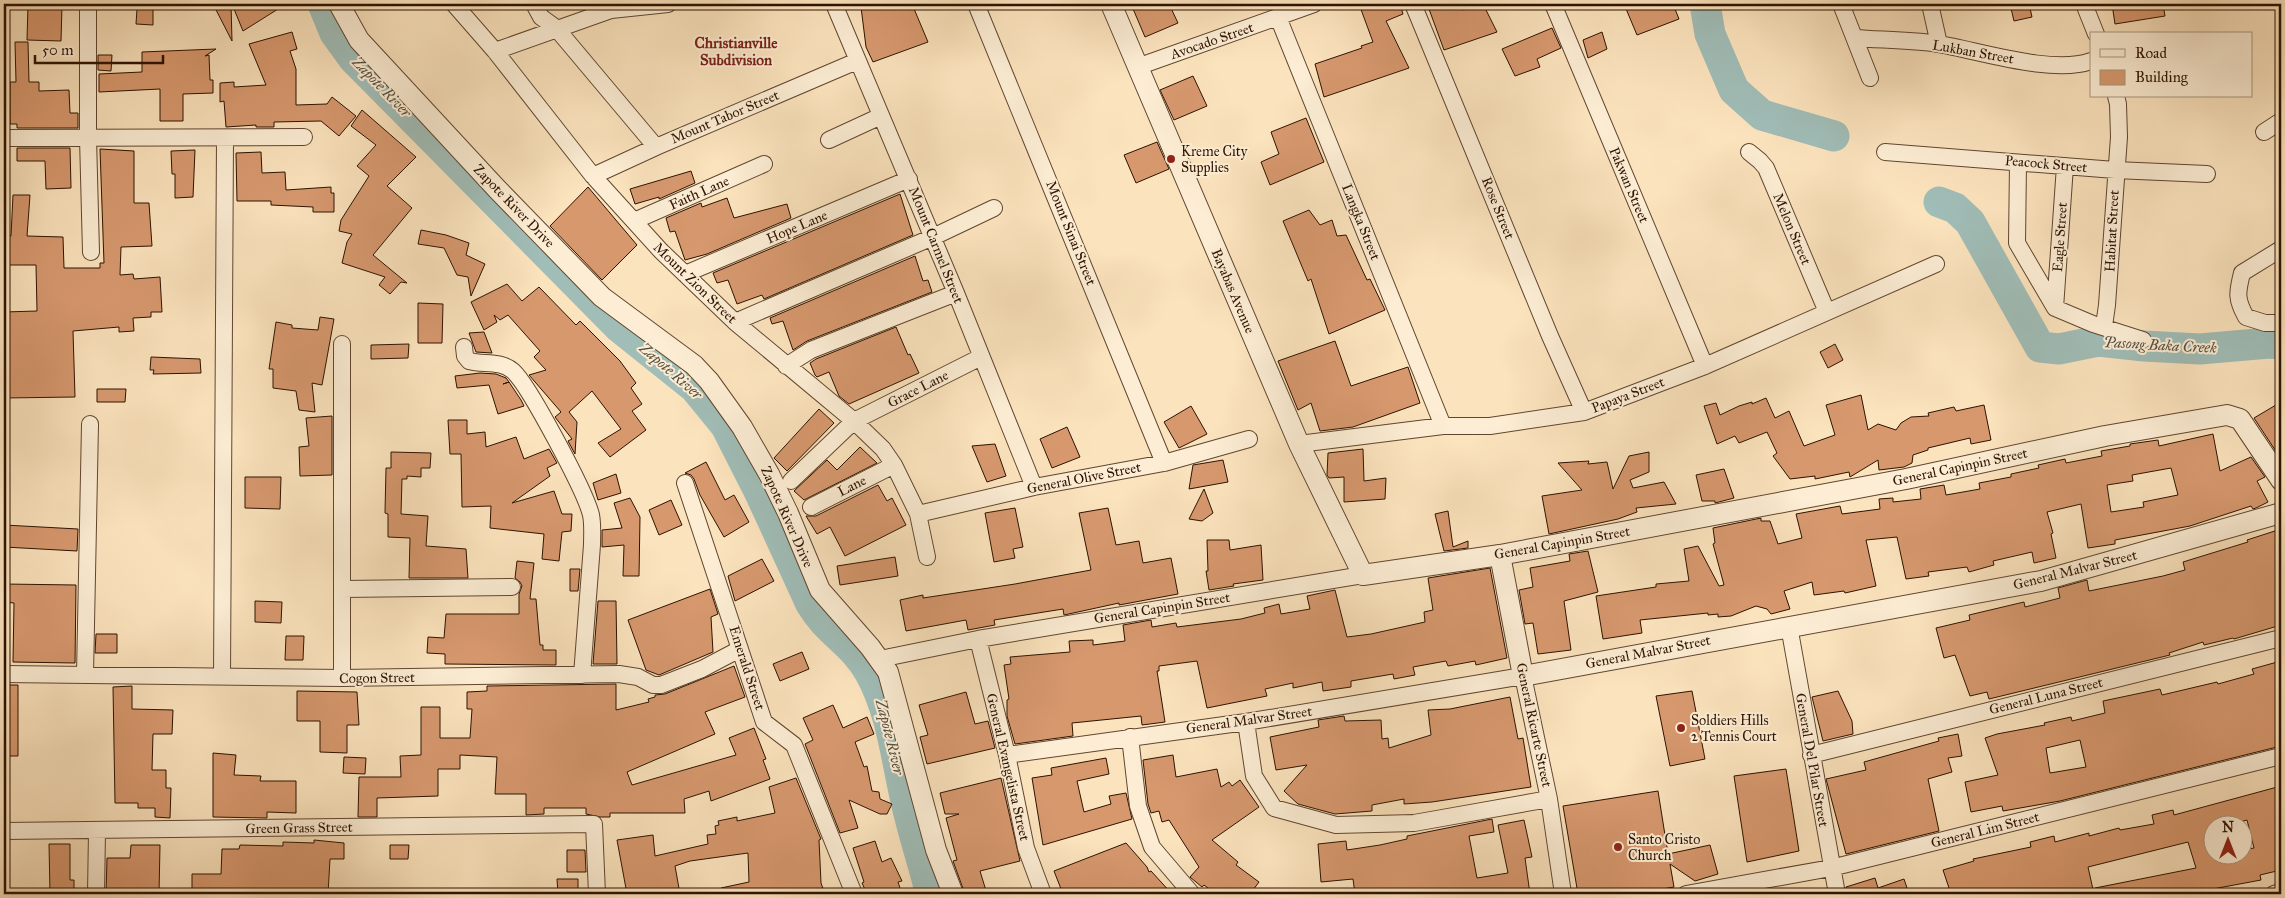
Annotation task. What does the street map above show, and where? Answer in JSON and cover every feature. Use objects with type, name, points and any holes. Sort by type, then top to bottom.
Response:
[{"type":"street","points":[[88,4],[88,138],[91,252]]},
{"type":"street","name":"Zapote River Drive","points":[[339,4],[354,32],[366,47],[497,189],[602,297],[694,365],[742,427],[769,474],[820,590],[880,659],[893,687],[936,850],[953,894]]},
{"type":"street","name":"Mount Zion Street","points":[[454,4],[495,51],[593,176],[685,274],[735,322],[868,433],[894,465],[918,514],[926,557]]},
{"type":"street","points":[[534,4],[541,18],[556,28],[656,147]]},
{"type":"street","points":[[495,51],[610,7],[668,4]]},
{"type":"street","name":"Mount Carmel Street","points":[[834,4],[933,237],[1034,487]]},
{"type":"street","name":"Mount Sinai Street","points":[[976,4],[1164,463]]},
{"type":"street","name":"Bayabas Avenue","points":[[1111,4],[1299,444],[1363,575]]},
{"type":"street","name":"Avocado Street","points":[[1137,67],[1314,4]]},
{"type":"street","name":"Rose Street","points":[[1413,4],[1546,327],[1584,412]]},
{"type":"street","name":"Pakwan Street","points":[[1553,4],[1705,366]]},
{"type":"street","points":[[1841,4],[1870,78]]},
{"type":"street","points":[[1930,4],[1939,44]]},
{"type":"street","points":[[2084,4],[2095,32]]},
{"type":"street","name":"Langka Street","points":[[1278,18],[1443,426]]},
{"type":"street","name":"Lukban Street","points":[[1854,38],[1939,44],[2018,60],[2078,66],[2090,61]]},
{"type":"street","name":"Mount Tabor Street","points":[[593,176],[857,61]]},
{"type":"street","name":"Habitat Street","points":[[2104,326],[2119,137],[2116,98]]},
{"type":"street","points":[[828,140],[881,116]]},
{"type":"street","points":[[2264,132],[2281,121]]},
{"type":"street","points":[[4,138],[304,137]]},
{"type":"street","points":[[222,677],[225,138]]},
{"type":"street","name":"Melon Street","points":[[1749,152],[1760,160],[1768,173],[1827,312]]},
{"type":"street","name":"Peacock Street","points":[[1885,152],[2115,170],[2207,174]]},
{"type":"street","points":[[2018,162],[2017,243],[2055,308],[2093,324],[2143,340]]},
{"type":"street","name":"Faith Lane","points":[[634,221],[764,164]]},
{"type":"street","name":"Eagle Street","points":[[2055,308],[2065,166]]},
{"type":"street","name":"Hope Lane","points":[[685,274],[909,180]]},
{"type":"street","points":[[735,322],[933,237],[994,208]]},
{"type":"street","points":[[2281,249],[2242,273],[2238,289],[2238,303],[2246,317],[2265,322],[2281,322]]},
{"type":"street","name":"Papaya Street","points":[[1299,444],[1443,426],[1490,426],[1584,412],[1705,366],[1936,264]]},
{"type":"street","points":[[786,366],[811,350],[956,293]]},
{"type":"street","points":[[342,344],[342,678]]},
{"type":"street","points":[[464,347],[465,356],[469,361],[495,363],[514,371],[547,425],[587,503],[592,526],[592,546],[582,675]]},
{"type":"street","name":"Grace Lane","points":[[791,481],[854,421],[981,357]]},
{"type":"street","name":"General Capinpin Street","points":[[880,659],[978,639],[1363,575],[1500,555],[1906,479],[2106,436],[2206,417],[2227,415],[2240,419],[2281,480]]},
{"type":"street","points":[[85,675],[90,424]]},
{"type":"street","name":"General Olive Street","points":[[918,514],[1034,487],[1164,463],[1249,439]]},
{"type":"street","name":"Lane","points":[[811,507],[894,465]]},
{"type":"street","name":"Emerald Street","points":[[685,483],[764,722],[794,745],[854,894]]},
{"type":"street","name":"General Malvar Street","points":[[1007,755],[1246,722],[1523,676],[2041,581],[2281,513]]},
{"type":"street","name":"General Ricarte Street","points":[[1500,555],[1549,799],[1563,894]]},
{"type":"street","points":[[342,588],[512,587]]},
{"type":"street","name":"General Del Pilar Street","points":[[1788,626],[1837,894]]},
{"type":"street","name":"General Luna Street","points":[[1811,754],[2281,638]]},
{"type":"street","name":"General Evangelista Street","points":[[978,639],[1007,755],[1026,848],[1043,894]]},
{"type":"street","name":"Cogon Street","points":[[4,674],[342,678],[630,675],[653,685],[661,685],[702,669],[740,650]]},
{"type":"street","points":[[1246,722],[1254,776],[1274,808],[1336,824],[1414,823],[1549,799]]},
{"type":"street","points":[[1130,737],[1138,806],[1152,847],[1192,894]]},
{"type":"street","name":"General Lim Street","points":[[1686,894],[1831,868],[2281,756]]},
{"type":"street","name":"Green Grass Street","points":[[4,831],[594,824],[597,894]]},
{"type":"street","points":[[96,894],[97,831]]},
{"type":"street","points":[[2274,894],[2281,892]]},
{"type":"building","points":[[28,4],[62,5],[61,41],[27,40]]},
{"type":"building","points":[[213,4],[231,4],[232,41]]},
{"type":"building","points":[[232,4],[286,4],[243,31]]},
{"type":"building","points":[[871,4],[912,4],[928,42],[873,62],[866,47],[861,7]]},
{"type":"building","points":[[1131,4],[1169,4],[1178,23],[1145,37]]},
{"type":"building","points":[[1359,4],[1400,4],[1403,14],[1386,21],[1409,68],[1324,97],[1315,64],[1362,48],[1361,46],[1373,42]]},
{"type":"building","points":[[1442,4],[1459,4],[1462,10],[1483,4],[1497,32],[1444,50],[1429,9]]},
{"type":"building","points":[[1624,4],[1673,4],[1679,19],[1637,35]]},
{"type":"building","points":[[2010,4],[2029,4],[2032,17],[2014,21]]},
{"type":"building","points":[[2112,4],[2163,4],[2165,16],[2115,24]]},
{"type":"building","points":[[137,9],[153,9],[153,25],[136,24]]},
{"type":"building","points":[[1552,28],[1561,48],[1537,59],[1540,67],[1515,76],[1502,49]]},
{"type":"building","points":[[292,32],[297,49],[290,51],[296,69],[296,105],[327,104],[332,97],[356,116],[339,136],[321,121],[274,122],[274,127],[256,127],[256,125],[226,127],[224,101],[220,102],[220,83],[234,82],[234,87],[266,85],[249,44]]},
{"type":"building","points":[[1602,32],[1607,49],[1588,58],[1583,40]]},
{"type":"building","points":[[15,42],[28,42],[29,82],[39,82],[39,91],[69,90],[70,113],[78,113],[78,128],[17,128],[17,124],[10,124],[10,82],[16,82]]},
{"type":"building","points":[[216,49],[205,56],[209,55],[210,80],[213,80],[213,93],[183,94],[183,121],[160,121],[160,89],[99,92],[99,74],[142,72],[142,52]]},
{"type":"building","points":[[98,55],[112,55],[111,71],[98,70]]},
{"type":"building","points":[[1193,76],[1207,106],[1174,120],[1160,90]]},
{"type":"building","points":[[362,110],[416,157],[387,186],[412,208],[373,255],[407,283],[401,282],[390,294],[379,285],[385,277],[342,263],[347,242],[352,234],[339,231],[341,220],[369,176],[357,166],[376,145],[351,126]]},
{"type":"building","points":[[1306,118],[1324,162],[1270,185],[1261,162],[1279,154],[1271,132]]},
{"type":"building","points":[[1157,142],[1169,169],[1136,183],[1124,155]]},
{"type":"building","points":[[17,148],[70,148],[71,188],[46,189],[45,161],[17,161]]},
{"type":"building","points":[[100,149],[134,151],[134,203],[149,203],[152,246],[121,247],[120,275],[133,274],[134,279],[160,277],[162,312],[151,312],[151,317],[133,318],[134,331],[119,332],[119,327],[73,331],[75,397],[4,398],[4,312],[37,311],[36,265],[4,265],[4,236],[11,236],[13,195],[30,195],[27,236],[63,237],[64,268],[100,268],[100,263],[104,263]]},
{"type":"building","points":[[195,150],[193,197],[175,198],[175,174],[172,174],[171,151]]},
{"type":"building","points":[[261,152],[262,173],[285,172],[286,190],[331,187],[331,193],[334,193],[334,212],[313,212],[313,207],[271,205],[271,201],[237,201],[236,153]]},
{"type":"building","points":[[691,171],[695,183],[659,199],[659,197],[635,204],[630,189]]},
{"type":"building","points":[[588,187],[637,245],[602,280],[550,226]]},
{"type":"building","points":[[900,194],[913,235],[764,299],[762,295],[737,304],[728,280],[717,283],[713,273]]},
{"type":"building","points":[[727,198],[734,218],[787,204],[791,218],[707,254],[685,260],[675,231],[670,232],[666,218],[701,203],[702,207]]},
{"type":"building","points":[[1309,210],[1320,225],[1332,220],[1337,236],[1346,235],[1367,280],[1370,279],[1385,310],[1329,334],[1311,279],[1308,281],[1283,221]]},
{"type":"building","points":[[421,230],[446,235],[469,243],[466,255],[485,264],[471,296],[468,277],[457,275],[444,248],[418,244]]},
{"type":"building","points":[[915,256],[923,281],[928,280],[932,292],[807,341],[793,350],[783,321],[772,324],[770,318]]},
{"type":"building","points":[[507,284],[522,301],[539,287],[576,325],[580,321],[620,361],[636,383],[631,388],[642,404],[632,411],[646,430],[610,457],[598,443],[621,429],[592,391],[569,412],[577,422],[575,454],[568,441],[572,439],[555,417],[561,412],[529,375],[546,370],[534,357],[540,351],[508,315],[500,320],[494,315],[497,322],[484,330],[471,302]]},
{"type":"building","points":[[418,303],[443,304],[442,343],[418,343]]},
{"type":"building","points":[[320,317],[334,319],[322,385],[312,383],[315,412],[299,410],[296,391],[273,388],[273,369],[269,369],[276,322],[292,325],[292,328],[318,330]]},
{"type":"building","points":[[896,327],[908,355],[910,354],[919,373],[849,404],[839,396],[829,372],[817,377],[815,375],[810,363],[816,359]]},
{"type":"building","points":[[484,332],[492,353],[476,352],[469,333]]},
{"type":"building","points":[[1335,341],[1351,386],[1408,367],[1420,403],[1353,427],[1320,431],[1311,403],[1298,410],[1278,361]]},
{"type":"building","points":[[409,344],[408,358],[371,359],[371,345]]},
{"type":"building","points":[[1835,344],[1843,360],[1828,368],[1820,352]]},
{"type":"building","points":[[151,357],[200,359],[201,373],[153,374],[154,370],[150,370]]},
{"type":"building","points":[[480,373],[496,374],[506,378],[524,406],[498,414],[489,385],[457,388],[455,376]]},
{"type":"building","points":[[97,389],[126,389],[125,402],[97,402]]},
{"type":"building","points":[[1861,395],[1868,430],[1878,424],[1896,430],[1901,423],[1911,417],[1929,416],[1928,413],[1954,407],[1956,411],[1984,405],[1991,440],[1971,444],[1970,438],[1928,448],[1928,450],[1913,455],[1912,463],[1904,467],[1879,470],[1878,460],[1850,477],[1849,472],[1815,479],[1815,476],[1790,479],[1773,456],[1777,453],[1767,432],[1739,443],[1735,436],[1717,444],[1704,406],[1716,403],[1720,415],[1739,406],[1752,402],[1752,404],[1766,398],[1775,418],[1789,411],[1804,446],[1835,435],[1826,405]]},
{"type":"building","points":[[2281,402],[2281,459],[2254,418]]},
{"type":"building","points":[[1191,406],[1207,434],[1179,448],[1164,422]]},
{"type":"building","points":[[819,409],[834,423],[787,471],[774,458]]},
{"type":"building","points":[[332,416],[332,475],[300,476],[299,447],[309,446],[306,418]]},
{"type":"building","points":[[448,420],[467,420],[467,434],[485,432],[486,447],[516,437],[524,459],[549,449],[557,463],[547,468],[550,476],[512,503],[554,491],[562,514],[572,514],[571,531],[562,532],[559,561],[542,559],[544,534],[490,528],[491,506],[462,507],[461,454],[450,454]]},
{"type":"building","points":[[1067,427],[1080,457],[1052,468],[1040,439]]},
{"type":"building","points":[[2213,434],[2220,471],[2251,457],[2265,477],[2257,481],[2268,502],[2253,509],[2251,506],[2190,526],[2115,540],[2115,544],[2088,548],[2081,504],[2047,512],[2053,533],[2051,534],[2056,558],[2034,563],[2032,552],[1993,561],[1994,565],[1969,572],[1967,567],[1928,572],[1929,576],[1906,579],[1897,537],[1866,540],[1876,586],[1845,593],[1844,591],[1814,595],[1812,582],[1784,591],[1790,609],[1771,614],[1767,609],[1756,606],[1731,616],[1718,617],[1718,614],[1708,615],[1708,613],[1640,620],[1642,633],[1603,639],[1596,596],[1656,587],[1656,584],[1689,581],[1684,549],[1698,546],[1719,586],[1724,585],[1713,544],[1715,543],[1713,528],[1761,518],[1761,521],[1770,521],[1778,544],[1802,538],[1796,514],[1840,506],[1842,514],[1880,509],[1879,499],[1893,498],[1893,502],[1921,499],[1920,489],[1944,485],[1946,495],[1980,489],[1979,483],[2011,477],[2011,474],[2039,468],[2038,465],[2065,459],[2066,463],[2102,456],[2101,451],[2130,446],[2130,444],[2158,440],[2159,446]],"holes":[[[2171,468],[2178,495],[2143,502],[2144,507],[2111,512],[2107,485],[2133,481],[2132,475]]]},
{"type":"building","points":[[995,444],[1006,476],[987,482],[972,446]]},
{"type":"building","points":[[860,447],[877,463],[804,500],[794,491],[827,460],[837,470]]},
{"type":"building","points":[[1363,449],[1364,481],[1386,478],[1385,499],[1344,502],[1344,477],[1329,478],[1327,475],[1328,453]]},
{"type":"building","points":[[391,452],[431,453],[430,468],[421,468],[421,477],[407,476],[407,479],[402,479],[401,514],[428,516],[426,546],[466,549],[468,578],[409,578],[410,538],[388,537],[388,514],[385,513],[386,468],[391,468]]},
{"type":"building","points":[[1649,452],[1649,472],[1630,480],[1633,488],[1664,482],[1676,504],[1636,508],[1637,512],[1618,519],[1549,534],[1542,496],[1582,490],[1558,463],[1589,461],[1588,464],[1607,462],[1613,489],[1629,456]]},
{"type":"building","points":[[1223,460],[1228,482],[1189,489],[1193,465]]},
{"type":"building","points":[[706,462],[725,500],[734,495],[749,522],[724,537],[700,495],[694,479],[691,475],[685,473]]},
{"type":"building","points":[[1724,469],[1734,498],[1715,503],[1715,501],[1702,501],[1696,475]]},
{"type":"building","points":[[616,474],[621,493],[598,500],[593,483]]},
{"type":"building","points":[[245,477],[281,477],[280,509],[245,508]]},
{"type":"building","points":[[878,485],[887,501],[892,498],[906,525],[845,556],[830,527],[817,534],[806,516],[816,516]]},
{"type":"building","points":[[1204,489],[1213,513],[1202,521],[1189,519]]},
{"type":"building","points":[[630,498],[640,517],[639,576],[623,576],[624,545],[602,547],[602,530],[622,528],[614,503]]},
{"type":"building","points":[[671,500],[682,525],[659,535],[649,510]]},
{"type":"building","points":[[1015,508],[1023,547],[1013,549],[1015,558],[994,562],[985,513]]},
{"type":"building","points":[[1108,508],[1116,545],[1139,541],[1143,563],[1171,558],[1178,594],[1119,605],[1119,603],[1064,615],[1063,609],[994,620],[995,625],[968,630],[966,620],[906,631],[900,600],[923,595],[923,598],[1015,584],[1091,570],[1079,513]]},
{"type":"building","points":[[1448,511],[1453,547],[1468,541],[1468,548],[1444,551],[1435,514]]},
{"type":"building","points":[[4,525],[78,529],[77,551],[4,547]]},
{"type":"building","points":[[2281,529],[2281,625],[2234,639],[2204,645],[2203,642],[2169,653],[2170,655],[1989,699],[1987,692],[1970,696],[1955,655],[1944,658],[1936,628],[1970,620],[1969,615],[2024,602],[2025,607],[2060,598],[2058,588],[2087,580],[2089,591],[2185,570],[2183,562],[2248,542],[2247,540]]},
{"type":"building","points":[[1207,540],[1229,540],[1230,550],[1261,545],[1263,580],[1233,584],[1234,586],[1209,590],[1206,571],[1208,571]]},
{"type":"building","points":[[1588,551],[1598,592],[1564,601],[1571,650],[1538,654],[1533,623],[1525,624],[1519,590],[1533,587],[1530,568],[1570,561],[1569,554]]},
{"type":"building","points":[[895,557],[898,576],[840,585],[837,566]]},
{"type":"building","points":[[762,559],[774,581],[735,601],[728,576]]},
{"type":"building","points":[[517,561],[534,563],[530,599],[536,599],[540,645],[543,645],[543,650],[556,650],[556,665],[445,664],[445,654],[427,653],[428,637],[444,638],[446,614],[519,614],[519,594],[522,586],[515,578]]},
{"type":"building","points":[[1490,568],[1507,658],[1476,665],[1475,661],[1448,666],[1446,661],[1413,667],[1415,675],[1394,679],[1393,674],[1351,681],[1351,687],[1323,691],[1322,682],[1293,688],[1293,683],[1265,689],[1267,696],[1207,708],[1197,661],[1159,666],[1159,671],[1157,671],[1165,722],[1142,725],[1141,716],[1072,723],[1073,736],[1015,744],[1007,716],[1007,700],[1009,699],[1004,665],[1011,664],[1010,657],[1070,652],[1069,641],[1093,640],[1093,645],[1125,641],[1123,625],[1151,620],[1152,627],[1176,623],[1177,627],[1241,619],[1265,613],[1264,608],[1279,604],[1281,614],[1310,609],[1307,596],[1335,590],[1347,637],[1371,634],[1425,622],[1424,612],[1433,610],[1428,578]]},
{"type":"building","points":[[570,569],[580,569],[578,591],[570,591]]},
{"type":"building","points":[[4,584],[76,585],[75,663],[13,662],[14,603],[4,602]]},
{"type":"building","points":[[710,589],[718,614],[711,617],[713,652],[659,675],[646,670],[628,620]]},
{"type":"building","points":[[255,601],[282,602],[281,623],[255,622]]},
{"type":"building","points":[[598,601],[616,601],[617,664],[593,664]]},
{"type":"building","points":[[96,634],[117,634],[117,653],[95,653]]},
{"type":"building","points":[[286,636],[304,636],[303,660],[285,660]]},
{"type":"building","points":[[802,652],[809,669],[780,681],[773,664]]},
{"type":"building","points":[[2281,661],[2281,746],[2060,801],[2003,811],[2002,806],[1971,812],[1965,782],[1998,775],[1985,738],[2045,725],[2044,723],[2071,717],[2072,721],[2105,713],[2103,701],[2160,689],[2162,695],[2217,682],[2218,684],[2254,674],[2252,669]],"holes":[[[2080,740],[2086,767],[2050,773],[2046,748]]]},
{"type":"building","points":[[734,666],[745,697],[705,712],[715,734],[627,772],[632,785],[736,755],[729,738],[754,728],[766,759],[763,760],[770,779],[711,801],[709,791],[684,799],[685,813],[610,813],[610,817],[600,817],[586,814],[586,808],[544,808],[544,814],[526,815],[526,794],[495,794],[497,757],[460,755],[460,769],[438,769],[438,796],[377,798],[377,817],[358,817],[359,777],[401,777],[400,756],[421,755],[421,707],[440,707],[440,738],[470,738],[472,709],[467,709],[467,692],[487,691],[487,686],[616,684],[616,710],[649,702],[648,699],[655,697],[655,695],[665,694]]},
{"type":"building","points":[[4,685],[18,685],[18,756],[4,756]]},
{"type":"building","points":[[132,686],[132,709],[173,710],[172,734],[153,734],[152,770],[166,770],[166,788],[171,788],[170,818],[155,817],[155,808],[138,808],[138,803],[115,803],[113,687]]},
{"type":"building","points":[[297,691],[357,692],[359,725],[347,725],[347,753],[320,752],[320,721],[297,721]]},
{"type":"building","name":"Soldiers Hills 2 Tennis Court","points":[[1692,691],[1705,759],[1670,766],[1656,696]]},
{"type":"building","points":[[1838,691],[1852,721],[1853,734],[1823,741],[1812,697]]},
{"type":"building","points":[[966,692],[975,724],[988,721],[995,748],[927,764],[920,737],[928,735],[919,705]]},
{"type":"building","points":[[1510,697],[1518,739],[1523,738],[1531,787],[1432,802],[1404,804],[1404,799],[1372,805],[1372,811],[1335,814],[1298,804],[1284,791],[1307,765],[1276,770],[1270,737],[1319,727],[1318,720],[1344,716],[1345,721],[1381,720],[1382,739],[1388,738],[1389,748],[1431,735],[1428,710],[1450,709]]},
{"type":"building","points":[[833,705],[843,728],[867,717],[874,734],[855,742],[864,767],[867,766],[872,791],[879,792],[880,799],[892,804],[887,814],[880,814],[849,800],[858,828],[840,833],[805,744],[813,740],[803,718]]},
{"type":"building","points":[[1958,734],[1962,756],[1948,758],[1952,772],[1928,779],[1939,831],[1846,854],[1826,779],[1866,770],[1864,762],[1939,741],[1938,738]]},
{"type":"building","points":[[213,753],[236,755],[234,775],[261,776],[260,781],[296,781],[296,813],[267,812],[267,818],[213,817]]},
{"type":"building","points":[[1173,755],[1176,777],[1217,769],[1221,787],[1229,782],[1232,786],[1240,780],[1259,807],[1212,840],[1238,862],[1236,865],[1259,882],[1250,894],[1216,894],[1204,885],[1202,887],[1190,877],[1199,867],[1169,820],[1162,822],[1159,811],[1151,813],[1148,804],[1143,760]]},
{"type":"building","points":[[344,757],[366,758],[365,774],[343,773]]},
{"type":"building","points":[[1106,758],[1109,774],[1077,781],[1084,812],[1111,804],[1109,796],[1126,793],[1132,819],[1043,845],[1032,778],[1052,775],[1051,768]]},
{"type":"building","points":[[1786,769],[1799,851],[1747,862],[1734,776]]},
{"type":"building","points":[[796,778],[821,839],[819,840],[821,883],[825,894],[722,894],[721,888],[749,882],[748,853],[690,861],[675,866],[680,894],[627,894],[617,840],[653,835],[655,856],[708,844],[707,835],[716,834],[715,826],[719,825],[718,821],[737,817],[737,821],[775,813],[769,787]]},
{"type":"building","points":[[1001,778],[1020,861],[980,871],[987,894],[965,894],[953,861],[957,860],[946,818],[959,814],[945,814],[940,793]]},
{"type":"building","points":[[2281,786],[2281,870],[2260,875],[2261,880],[2186,894],[2095,894],[2095,888],[2196,868],[2188,842],[2088,867],[2094,894],[1951,894],[1943,870],[1974,861],[1973,859],[2031,847],[2030,842],[2054,836],[2055,842],[2089,833],[2089,836],[2119,828],[2120,830],[2154,824],[2152,815],[2173,810],[2174,815]]},
{"type":"building","name":"Santo Cristo Church","points":[[1658,791],[1668,854],[1710,845],[1718,874],[1695,881],[1670,864],[1674,887],[1633,894],[1578,894],[1563,806]]},
{"type":"building","points":[[1492,819],[1494,832],[1469,836],[1477,878],[1508,873],[1498,825],[1524,820],[1532,857],[1525,858],[1530,894],[1355,894],[1353,879],[1321,882],[1318,844],[1346,841],[1347,850],[1380,845],[1407,839],[1407,836]]},
{"type":"building","points":[[314,840],[344,843],[344,859],[330,859],[328,894],[192,894],[192,874],[221,874],[222,849],[239,849],[240,845],[283,846],[283,842],[314,843]]},
{"type":"building","points":[[875,841],[882,862],[891,858],[902,881],[898,882],[902,894],[867,894],[862,883],[864,882],[853,848]]},
{"type":"building","points":[[1126,843],[1147,867],[1149,872],[1151,871],[1172,894],[1063,894],[1054,871]]},
{"type":"building","points":[[49,844],[70,844],[70,880],[74,880],[74,894],[50,894]]},
{"type":"building","points":[[131,845],[160,845],[159,894],[106,894],[107,858],[130,858]]},
{"type":"building","points":[[390,845],[409,845],[408,859],[390,859]]},
{"type":"building","points":[[567,850],[585,850],[586,872],[567,872]]},
{"type":"building","points":[[1875,878],[1878,888],[1904,879],[1909,894],[1847,894],[1846,887]]},
{"type":"building","points":[[557,879],[578,879],[578,894],[558,894]]},
{"type":"waterway","name":"Zapote River","points":[[323,4],[335,33],[353,58],[620,328],[695,388],[726,426],[760,493],[811,604],[825,623],[864,663],[877,688],[884,704],[906,801],[928,883],[934,894]]},
{"type":"waterway","name":"Pasong Baka Creek","points":[[1705,4],[1710,34],[1734,90],[1762,115],[1834,136]]},
{"type":"waterway","name":"Pasong Baka Creek","points":[[1939,202],[1955,208],[1970,222],[2040,347],[2059,349],[2098,341],[2200,349],[2269,343],[2281,344]]},
{"type":"place","name":"Kreme City Supplies","points":[[1171,159]]},
{"type":"place","name":"Soldiers Hills 2 Tennis Court","points":[[1681,728]]},
{"type":"place","name":"Santo Cristo Church","points":[[1618,847]]},
{"type":"district","name":"Christianville Subdivision","points":[[736,52]]}]
